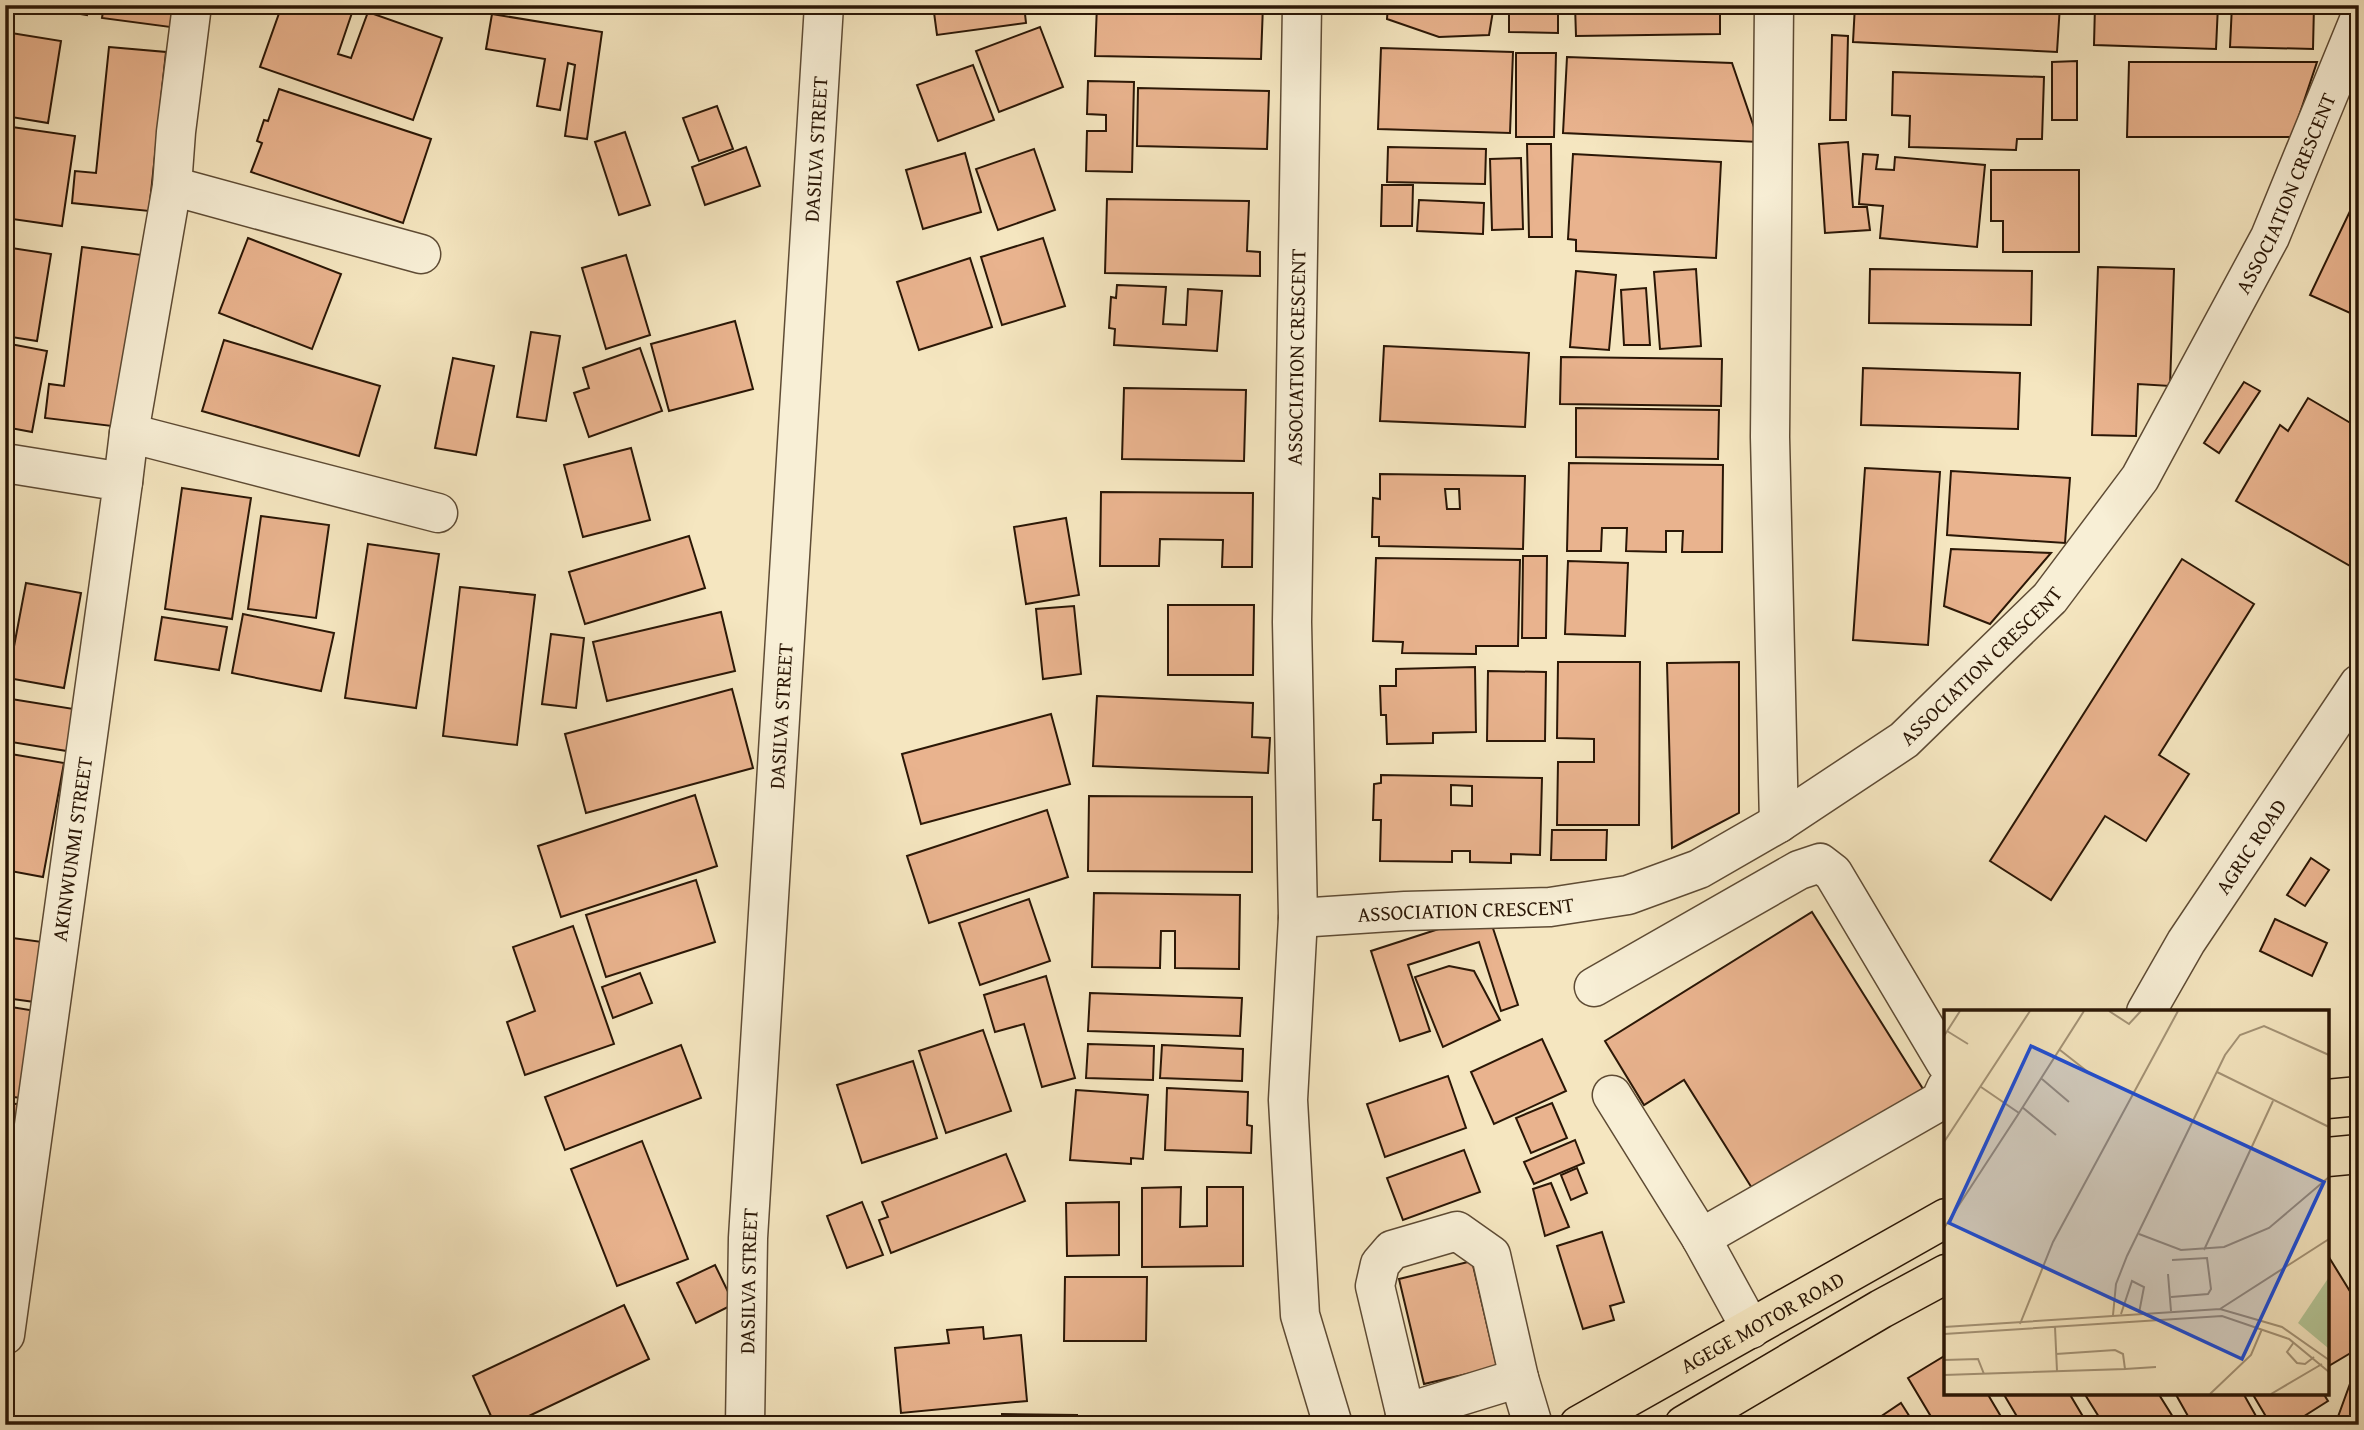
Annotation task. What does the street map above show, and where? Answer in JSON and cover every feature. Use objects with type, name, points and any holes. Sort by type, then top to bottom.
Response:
[{"type":"main road","points":[[2329,1099],[2359,1096]]},
{"type":"main road","points":[[2329,1157],[2359,1154]]},
{"type":"main road","name":"AGEGE MOTOR ROAD","points":[[1579,1425],[1944,1219]]},
{"type":"main road","points":[[1684,1425],[1944,1275]]},
{"type":"street","name":"AKINWUNMI STREET","points":[[5,1335],[129,433],[172,186],[192,5]]},
{"type":"street","name":"DASILVA STREET","points":[[745,1425],[748,1238],[824,5]]},
{"type":"street","name":"ASSOCIATION CRESCENT","points":[[1302,5],[1292,622],[1298,918],[1288,1100],[1300,1315],[1333,1425]]},
{"type":"street","points":[[1774,5],[1770,437],[1779,823]]},
{"type":"street","name":"ASSOCIATION CRESCENT","points":[[1298,918],[1405,911],[1549,907],[1628,895],[1699,869],[1779,823],[1904,740],[2050,598],[2140,478],[2270,237],[2359,20]]},
{"type":"street","points":[[172,186],[421,254]]},
{"type":"street","points":[[129,433],[438,513]]},
{"type":"street","points":[[5,463],[123,482]]},
{"type":"street","name":"AGRIC ROAD","points":[[2147,1010],[2186,942],[2359,684]]},
{"type":"street","points":[[1594,987],[1799,870],[1820,863],[1833,873],[1944,1060]]},
{"type":"street","points":[[1701,1238],[1940,1101],[1944,1092]]},
{"type":"street","points":[[1612,1095],[1701,1238],[1751,1329]]},
{"type":"street","points":[[1518,1378],[1407,1419],[1375,1286],[1380,1264],[1392,1251],[1457,1231],[1491,1255],[1518,1378],[1533,1425]]},
{"type":"building","points":[[27,5],[89,5],[87,15]]},
{"type":"building","points":[[104,5],[173,5],[170,27],[102,18]]},
{"type":"building","points":[[282,5],[354,7],[338,54],[351,58],[368,12],[442,38],[413,120],[260,67]]},
{"type":"building","points":[[891,5],[915,5],[914,14],[891,14]]},
{"type":"building","points":[[933,5],[1024,5],[1026,23],[937,35]]},
{"type":"building","points":[[1097,5],[1263,5],[1261,59],[1095,56]]},
{"type":"building","points":[[1388,5],[1494,5],[1489,35],[1439,37],[1387,19]]},
{"type":"building","points":[[1509,5],[1558,5],[1558,33],[1509,32]]},
{"type":"building","points":[[1575,5],[1720,5],[1720,34],[1576,36]]},
{"type":"building","points":[[1855,5],[2060,5],[2057,52],[1853,42]]},
{"type":"building","points":[[2095,5],[2218,5],[2216,49],[2094,45]]},
{"type":"building","points":[[2232,5],[2314,5],[2313,49],[2230,47]]},
{"type":"building","points":[[492,14],[602,32],[587,139],[565,136],[575,65],[568,63],[560,110],[537,106],[545,59],[486,49]]},
{"type":"building","points":[[1040,27],[1063,87],[999,112],[976,51]]},
{"type":"building","points":[[5,32],[61,41],[48,123],[5,116]]},
{"type":"building","points":[[1832,35],[1848,36],[1846,120],[1830,120]]},
{"type":"building","points":[[109,47],[166,52],[149,211],[72,203],[75,171],[96,173]]},
{"type":"building","points":[[1381,48],[1513,52],[1510,133],[1378,129]]},
{"type":"building","points":[[1516,53],[1556,53],[1554,137],[1516,137]]},
{"type":"building","points":[[1567,57],[1732,63],[1759,142],[1563,133]]},
{"type":"building","points":[[2077,61],[2077,120],[2052,120],[2052,62]]},
{"type":"building","points":[[2129,62],[2317,62],[2292,137],[2127,137]]},
{"type":"building","points":[[973,65],[994,120],[938,141],[917,85]]},
{"type":"building","points":[[1893,72],[2044,77],[2042,139],[2017,139],[2016,150],[1909,147],[1910,116],[1892,115]]},
{"type":"building","points":[[1088,81],[1134,82],[1132,172],[1086,171],[1087,131],[1106,131],[1106,115],[1087,114]]},
{"type":"building","points":[[1138,88],[1269,91],[1267,149],[1137,146]]},
{"type":"building","points":[[279,89],[431,139],[403,223],[251,172],[262,143],[257,141],[264,120],[268,121]]},
{"type":"building","points":[[717,106],[733,149],[699,161],[683,118]]},
{"type":"building","points":[[5,126],[75,136],[62,226],[5,218]]},
{"type":"building","points":[[625,132],[650,205],[619,215],[595,142]]},
{"type":"building","points":[[1848,142],[1853,207],[1867,207],[1870,230],[1825,233],[1819,144]]},
{"type":"building","points":[[1527,144],[1551,144],[1552,237],[1529,237]]},
{"type":"building","points":[[746,147],[760,186],[705,205],[692,167]]},
{"type":"building","points":[[1388,147],[1486,149],[1485,184],[1387,182]]},
{"type":"building","points":[[1034,149],[1055,210],[998,230],[976,169]]},
{"type":"building","points":[[965,153],[981,212],[923,229],[906,170]]},
{"type":"building","points":[[1573,154],[1721,162],[1716,258],[1576,251],[1576,240],[1568,239]]},
{"type":"building","points":[[1863,154],[1878,155],[1876,169],[1894,170],[1895,157],[1985,165],[1977,247],[1880,238],[1883,206],[1859,204]]},
{"type":"building","points":[[1521,158],[1523,229],[1492,230],[1490,159]]},
{"type":"building","points":[[1991,170],[2079,170],[2079,252],[2003,252],[2003,221],[1991,221]]},
{"type":"building","points":[[1382,185],[1413,185],[1412,226],[1381,226]]},
{"type":"building","points":[[1107,199],[1249,201],[1247,251],[1260,252],[1260,276],[1105,273]]},
{"type":"building","points":[[1419,200],[1484,203],[1483,234],[1417,231]]},
{"type":"building","points":[[2351,209],[2359,213],[2359,317],[2310,295]]},
{"type":"building","points":[[248,238],[341,274],[312,349],[219,313]]},
{"type":"building","points":[[1043,238],[1065,306],[1002,325],[981,257]]},
{"type":"building","points":[[5,247],[51,254],[37,341],[5,336]]},
{"type":"building","points":[[82,247],[142,255],[120,427],[45,418],[49,384],[64,386]]},
{"type":"building","points":[[626,255],[650,335],[606,349],[582,268]]},
{"type":"building","points":[[970,258],[992,327],[919,350],[897,282]]},
{"type":"building","points":[[2098,267],[2174,269],[2170,386],[2138,384],[2136,436],[2092,435]]},
{"type":"building","points":[[1696,269],[1701,346],[1660,349],[1654,272]]},
{"type":"building","points":[[1870,269],[2032,271],[2031,325],[1869,323]]},
{"type":"building","points":[[1576,271],[1616,275],[1609,350],[1570,347]]},
{"type":"building","points":[[1117,285],[1166,287],[1163,324],[1186,325],[1188,289],[1222,291],[1217,351],[1114,345],[1115,329],[1109,328],[1111,297],[1116,298]]},
{"type":"building","points":[[1646,288],[1650,345],[1624,345],[1621,290]]},
{"type":"building","points":[[735,321],[753,389],[669,411],[651,344]]},
{"type":"building","points":[[531,332],[560,336],[546,421],[517,417]]},
{"type":"building","points":[[224,340],[380,386],[359,456],[202,411]]},
{"type":"building","points":[[5,343],[47,351],[32,432],[5,427]]},
{"type":"building","points":[[1384,346],[1529,353],[1525,427],[1380,421]]},
{"type":"building","points":[[640,348],[662,411],[589,437],[574,393],[589,388],[583,368]]},
{"type":"building","points":[[1561,357],[1722,359],[1721,406],[1560,404]]},
{"type":"building","points":[[453,358],[494,366],[476,455],[435,448]]},
{"type":"building","points":[[1863,368],[2020,373],[2018,429],[1861,425]]},
{"type":"building","points":[[2244,382],[2260,391],[2219,453],[2204,443]]},
{"type":"building","points":[[1124,388],[1246,390],[1244,461],[1122,459]]},
{"type":"building","points":[[2308,398],[2359,428],[2359,571],[2236,501],[2280,425],[2288,431]]},
{"type":"building","points":[[1576,408],[1719,410],[1718,459],[1576,457]]},
{"type":"building","points":[[631,448],[650,520],[583,537],[564,465]]},
{"type":"building","points":[[1569,463],[1723,465],[1722,552],[1682,552],[1683,531],[1666,531],[1666,552],[1626,551],[1627,528],[1602,528],[1601,551],[1567,551]]},
{"type":"building","points":[[1865,468],[1940,472],[1928,645],[1853,640]]},
{"type":"building","points":[[1951,471],[2070,478],[2065,543],[1947,535]]},
{"type":"building","points":[[1380,474],[1525,476],[1523,549],[1379,546],[1379,537],[1372,537],[1373,498],[1380,499]],"holes":[[[1445,489],[1459,489],[1460,509],[1447,509]]]},
{"type":"building","points":[[182,488],[251,498],[232,619],[165,609]]},
{"type":"building","points":[[1101,492],[1253,493],[1252,567],[1222,567],[1223,540],[1160,539],[1159,566],[1100,566]]},
{"type":"building","points":[[261,516],[329,525],[316,618],[248,609]]},
{"type":"building","points":[[1066,518],[1079,595],[1026,604],[1014,527]]},
{"type":"building","points":[[689,536],[705,588],[585,624],[569,572]]},
{"type":"building","points":[[368,544],[439,554],[416,708],[345,698]]},
{"type":"building","points":[[1951,549],[2051,553],[1990,624],[1944,606]]},
{"type":"building","points":[[1523,556],[1547,556],[1546,638],[1522,638]]},
{"type":"building","points":[[1376,558],[1520,560],[1518,646],[1476,646],[1476,654],[1402,653],[1403,642],[1373,641]]},
{"type":"building","points":[[2182,559],[2254,604],[2159,755],[2189,774],[2146,841],[2105,816],[2051,900],[1990,861]]},
{"type":"building","points":[[1568,561],[1628,563],[1625,636],[1565,634]]},
{"type":"building","points":[[26,583],[81,593],[64,688],[8,678]]},
{"type":"building","points":[[460,587],[535,595],[517,745],[443,736]]},
{"type":"building","points":[[1168,605],[1254,605],[1253,675],[1168,675]]},
{"type":"building","points":[[1074,606],[1081,674],[1043,679],[1036,609]]},
{"type":"building","points":[[721,612],[735,671],[607,701],[593,642]]},
{"type":"building","points":[[243,614],[334,633],[321,691],[232,673]]},
{"type":"building","points":[[162,617],[227,627],[219,670],[155,660]]},
{"type":"building","points":[[551,634],[584,638],[576,708],[542,704]]},
{"type":"building","points":[[1558,662],[1640,662],[1639,825],[1557,825],[1558,762],[1594,762],[1594,739],[1557,738]]},
{"type":"building","points":[[1739,662],[1739,813],[1672,848],[1667,663]]},
{"type":"building","points":[[1475,667],[1476,732],[1433,733],[1433,743],[1387,744],[1386,715],[1381,715],[1380,686],[1396,686],[1396,669]]},
{"type":"building","points":[[1488,671],[1546,672],[1545,741],[1487,741]]},
{"type":"building","points":[[732,689],[753,768],[586,813],[565,734]]},
{"type":"building","points":[[1097,696],[1253,703],[1252,737],[1270,738],[1268,773],[1093,766]]},
{"type":"building","points":[[5,698],[80,710],[73,752],[5,741]]},
{"type":"building","points":[[1051,714],[1070,784],[921,824],[902,754]]},
{"type":"building","points":[[5,753],[64,763],[43,877],[5,870]]},
{"type":"building","points":[[1381,775],[1542,778],[1540,855],[1511,854],[1511,863],[1470,862],[1470,851],[1452,851],[1452,862],[1380,861],[1381,820],[1373,820],[1374,784],[1381,783]],"holes":[[[1451,785],[1472,786],[1472,806],[1451,805]]]},
{"type":"building","points":[[695,795],[717,866],[561,917],[538,846]]},
{"type":"building","points":[[1089,796],[1252,797],[1252,872],[1088,871]]},
{"type":"building","points":[[1047,810],[1068,877],[929,923],[907,856]]},
{"type":"building","points":[[1552,830],[1607,830],[1606,860],[1551,860]]},
{"type":"building","points":[[2311,858],[2329,870],[2305,906],[2287,895]]},
{"type":"building","points":[[696,880],[715,942],[606,977],[586,915]]},
{"type":"building","points":[[1094,893],[1240,895],[1239,969],[1175,968],[1175,931],[1161,931],[1160,968],[1092,967]]},
{"type":"building","points":[[1029,899],[1050,961],[980,985],[959,923]]},
{"type":"building","points":[[1812,912],[1923,1089],[1755,1193],[1684,1080],[1644,1105],[1605,1041]]},
{"type":"building","points":[[1488,913],[1518,1005],[1501,1011],[1479,942],[1408,965],[1430,1031],[1400,1041],[1371,951]]},
{"type":"building","points":[[2275,919],[2327,943],[2312,976],[2260,951]]},
{"type":"building","points":[[573,926],[614,1044],[525,1075],[507,1022],[535,1011],[513,947]]},
{"type":"building","points":[[5,937],[50,943],[42,1003],[5,998]]},
{"type":"building","points":[[1449,966],[1474,971],[1500,1020],[1443,1047],[1415,977]]},
{"type":"building","points":[[640,973],[652,1003],[613,1018],[602,987]]},
{"type":"building","points":[[1046,976],[1075,1078],[1042,1087],[1024,1024],[995,1032],[984,995]]},
{"type":"building","points":[[1090,993],[1242,998],[1240,1036],[1088,1031]]},
{"type":"building","points":[[5,1006],[36,1011],[21,1098],[5,1096]]},
{"type":"building","points":[[983,1030],[1011,1111],[946,1133],[919,1051]]},
{"type":"building","points":[[1542,1039],[1566,1091],[1494,1124],[1471,1072]]},
{"type":"building","points":[[1088,1044],[1154,1046],[1153,1080],[1086,1078]]},
{"type":"building","points":[[681,1045],[701,1098],[565,1150],[545,1097]]},
{"type":"building","points":[[1162,1045],[1243,1049],[1242,1081],[1160,1078]]},
{"type":"building","points":[[913,1061],[937,1138],[862,1163],[837,1085]]},
{"type":"building","points":[[1448,1076],[1466,1128],[1385,1157],[1367,1104]]},
{"type":"building","points":[[1167,1088],[1248,1092],[1247,1125],[1252,1126],[1251,1153],[1165,1150]]},
{"type":"building","points":[[1076,1090],[1148,1095],[1143,1159],[1131,1158],[1131,1164],[1070,1160]]},
{"type":"building","points":[[5,1103],[28,1105],[19,1184],[5,1183]]},
{"type":"building","points":[[1552,1103],[1567,1138],[1531,1153],[1516,1118]]},
{"type":"building","points":[[1575,1140],[1584,1163],[1534,1184],[1524,1162]]},
{"type":"building","points":[[642,1141],[688,1259],[617,1286],[571,1169]]},
{"type":"building","points":[[1464,1150],[1480,1192],[1403,1220],[1387,1178]]},
{"type":"building","points":[[1006,1154],[1025,1201],[891,1253],[879,1220],[888,1217],[882,1202]]},
{"type":"building","points":[[1577,1168],[1587,1193],[1571,1200],[1561,1175]]},
{"type":"building","points":[[1551,1183],[1569,1227],[1545,1236],[1533,1189]]},
{"type":"building","points":[[1181,1187],[1180,1227],[1207,1226],[1207,1187],[1243,1187],[1243,1266],[1142,1267],[1142,1188]]},
{"type":"building","points":[[862,1202],[883,1255],[847,1268],[827,1216]]},
{"type":"building","points":[[1119,1202],[1119,1255],[1067,1256],[1066,1203]]},
{"type":"building","points":[[1602,1232],[1624,1302],[1610,1306],[1614,1320],[1583,1329],[1557,1246]]},
{"type":"building","points":[[2329,1257],[2359,1306],[2359,1348],[2329,1366]]},
{"type":"building","points":[[1472,1261],[1497,1367],[1424,1384],[1399,1279]]},
{"type":"building","points":[[715,1265],[734,1304],[696,1323],[677,1283]]},
{"type":"building","points":[[1065,1277],[1147,1277],[1146,1341],[1064,1341]]},
{"type":"building","points":[[624,1305],[649,1359],[510,1425],[495,1425],[473,1376]]},
{"type":"building","points":[[983,1327],[984,1339],[1021,1335],[1027,1401],[901,1413],[895,1348],[949,1343],[947,1330]]},
{"type":"building","points":[[1944,1356],[1944,1395],[1988,1395],[2006,1425],[1936,1425],[1908,1378]]},
{"type":"building","points":[[2359,1359],[2359,1425],[2335,1425]]},
{"type":"building","points":[[2004,1395],[2070,1395],[2088,1425],[2022,1425]]},
{"type":"building","points":[[2085,1395],[2159,1395],[2178,1425],[2104,1425]]},
{"type":"building","points":[[2176,1395],[2244,1395],[2261,1425],[2193,1425]]},
{"type":"building","points":[[2253,1395],[2324,1395],[2328,1401],[2290,1425],[2271,1425]]},
{"type":"building","points":[[1901,1403],[1915,1425],[1876,1425],[1874,1421]]},
{"type":"building","points":[[1002,1414],[1077,1415],[1077,1425],[1002,1425]]}]
